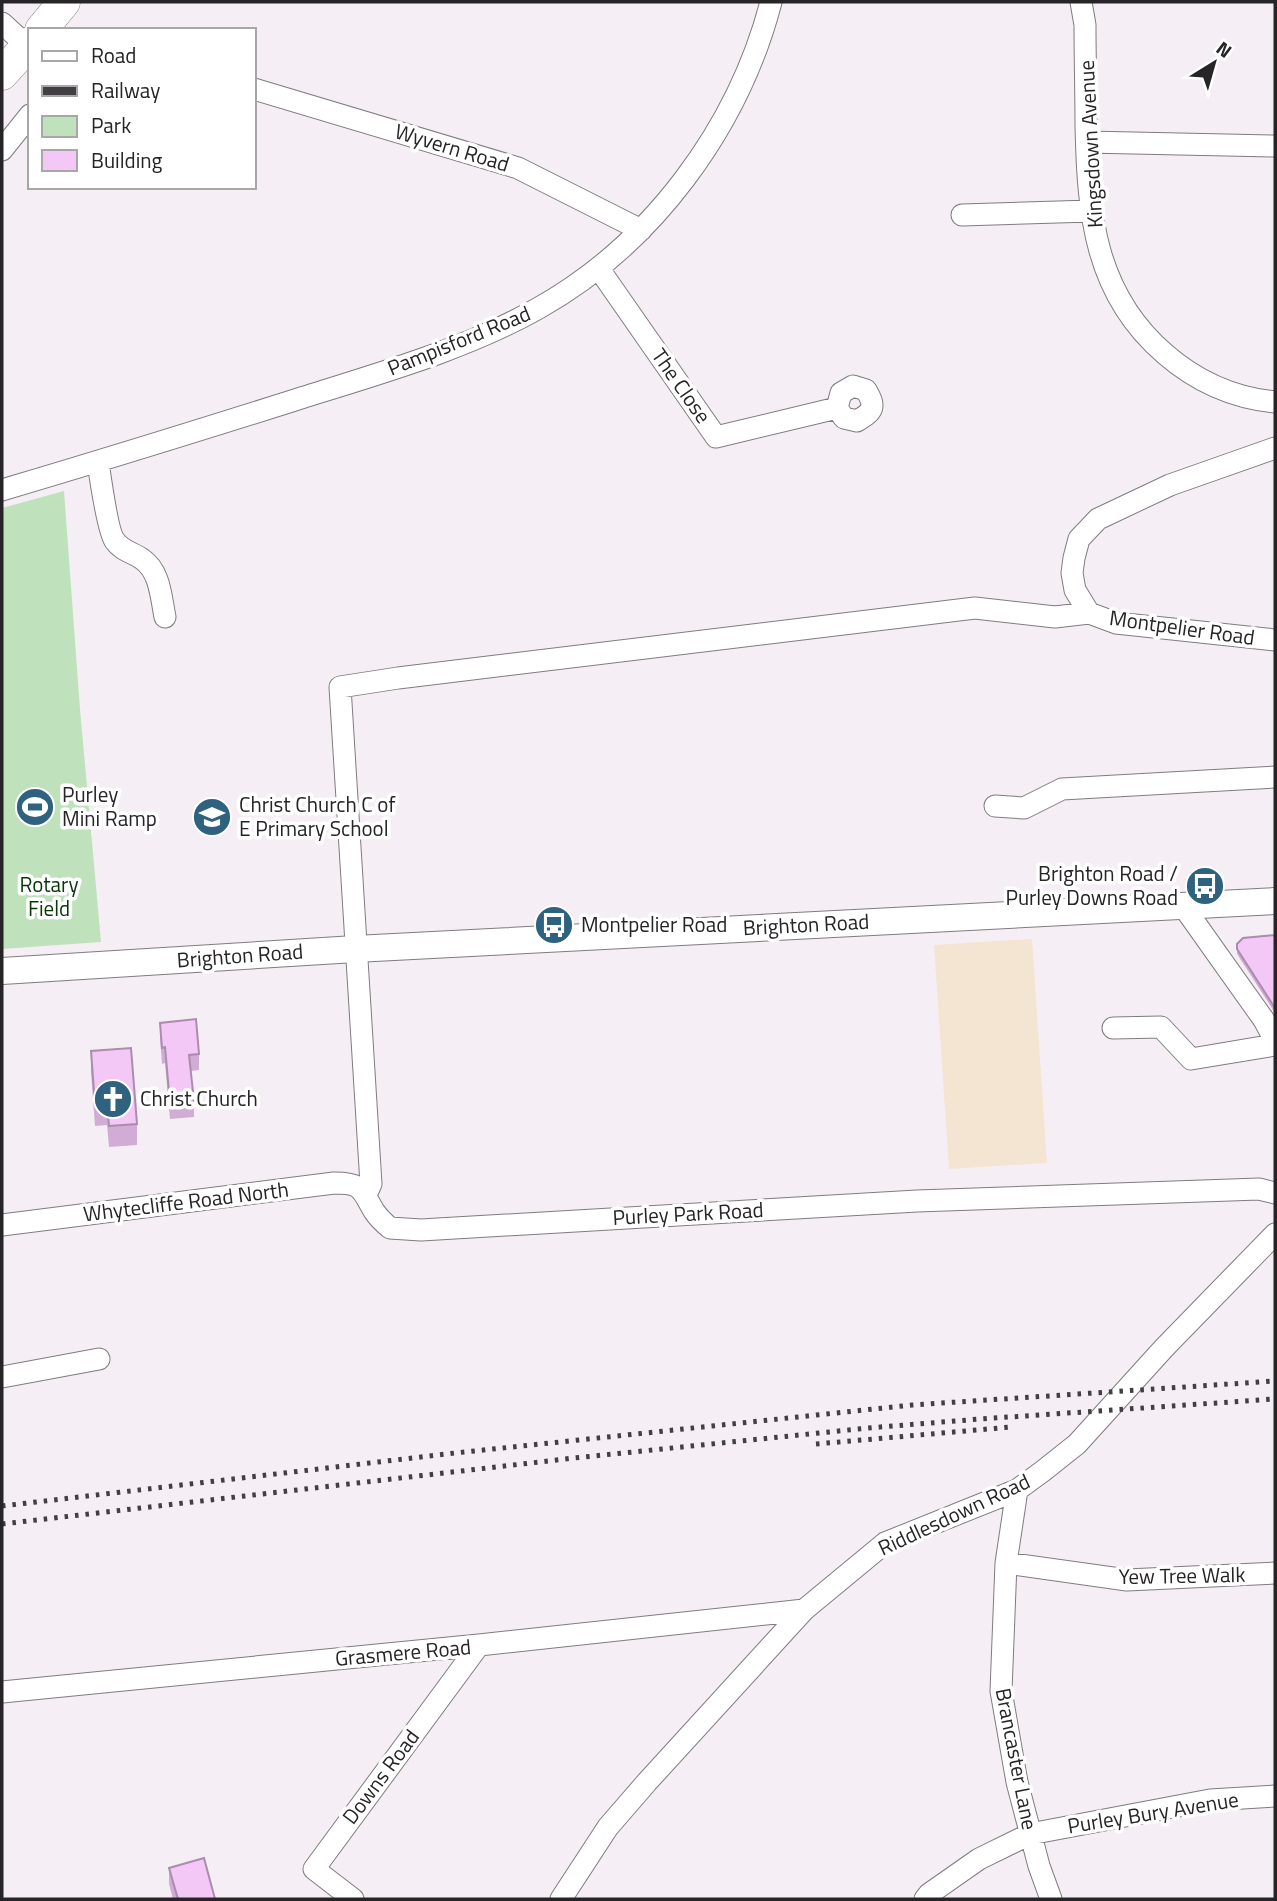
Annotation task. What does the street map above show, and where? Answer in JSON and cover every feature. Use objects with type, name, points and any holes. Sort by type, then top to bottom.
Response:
[{"type":"highway","points":[[42,28],[64,2]]},
{"type":"highway","points":[[2,74],[28,45]]},
{"type":"main road","name":"Brighton Road","points":[[2,971],[355,949],[1275,901]]},
{"type":"street","name":"Pampisford Road","points":[[2,490],[376,374],[459,345],[536,310],[572,288],[599,269],[641,230],[703,153],[730,108],[753,58],[771,2]]},
{"type":"street","name":"Kingsdown Avenue","points":[[1081,2],[1085,25],[1091,211],[1096,242],[1106,272],[1121,302],[1149,340],[1180,366],[1203,381],[1236,394],[1275,402]]},
{"type":"street","points":[[2,23],[28,36]]},
{"type":"street","name":"Wyvern Road","points":[[256,90],[518,168],[641,230]]},
{"type":"street","points":[[2,150],[28,118]]},
{"type":"street","points":[[1087,142],[1275,146]]},
{"type":"street","points":[[962,215],[1091,211]]},
{"type":"street","name":"The Close","points":[[599,269],[716,437],[836,408]]},
{"type":"street","name":"Montpelier Road","points":[[1089,613],[1075,590],[1072,573],[1079,539],[1098,519],[1170,485],[1275,448]]},
{"type":"street","points":[[97,462],[113,539],[123,549],[150,565],[157,580],[165,617]]},
{"type":"street","name":"Montpelier Road","points":[[355,949],[340,687],[398,677],[975,608],[1055,617],[1089,613],[1116,623],[1275,640]]},
{"type":"street","points":[[995,806],[1024,808],[1065,789],[1275,777]]},
{"type":"street","points":[[1113,1028],[1161,1027],[1191,1059],[1275,1043],[1264,1020],[1183,906]]},
{"type":"street","points":[[355,949],[371,1184],[366,1195]]},
{"type":"street","name":"Whytecliffe Road North","points":[[2,1225],[334,1183],[349,1183],[366,1195]]},
{"type":"street","name":"Purley Park Road","points":[[366,1195],[375,1213],[390,1228],[421,1230],[917,1201],[1259,1189],[1275,1193]]},
{"type":"street","name":"Riddlesdown Road","points":[[561,1899],[608,1828],[804,1610],[885,1543],[1017,1490],[1077,1444],[1164,1348],[1275,1234]]},
{"type":"street","points":[[2,1377],[99,1359]]},
{"type":"street","name":"Brancaster Lane","points":[[1017,1490],[1006,1563],[1001,1691],[1017,1782],[1039,1866],[1051,1899]]},
{"type":"street","name":"Yew Tree Walk","points":[[1006,1563],[1127,1580],[1275,1573]]},
{"type":"street","name":"Grasmere Road","points":[[2,1692],[804,1610]]},
{"type":"street","name":"Downs Road","points":[[354,1899],[314,1869],[479,1645]]},
{"type":"street","name":"Purley Bury Avenue","points":[[925,1899],[979,1859],[1030,1834],[1210,1800],[1275,1796]]},
{"type":"shaded area","points":[[1032,939],[1047,1163],[949,1169],[934,945]]},
{"type":"green space","name":"Rotary Field","points":[[64,491],[101,942],[2,949],[2,508]]},
{"type":"building","points":[[1275,935],[1275,1008],[1237,949],[1237,944],[1243,938]]},
{"type":"building","points":[[196,1019],[199,1054],[189,1055],[194,1101],[170,1103],[160,1023]]},
{"type":"building","name":"Christ Church","points":[[131,1048],[137,1124],[109,1126],[107,1104],[95,1105],[91,1051]]},
{"type":"building","points":[[204,1858],[215,1899],[178,1899],[169,1868]]},
{"type":"railway","points":[[2,1506],[455,1453],[912,1405],[1275,1381]]},
{"type":"railway","points":[[2,1524],[574,1458],[868,1428],[1275,1399]]},
{"type":"railway","points":[[816,1444],[1011,1427]]},
{"type":"place","name":"Purley Mini Ramp","points":[[35,807]]},
{"type":"place","name":"Christ Church C of E Primary School","points":[[212,817]]},
{"type":"place","name":"Brighton Road / Purley Downs Road","points":[[1205,886]]},
{"type":"place","name":"Montpelier Road","points":[[554,925]]},
{"type":"place","name":"Christ Church","points":[[113,1099]]}]
